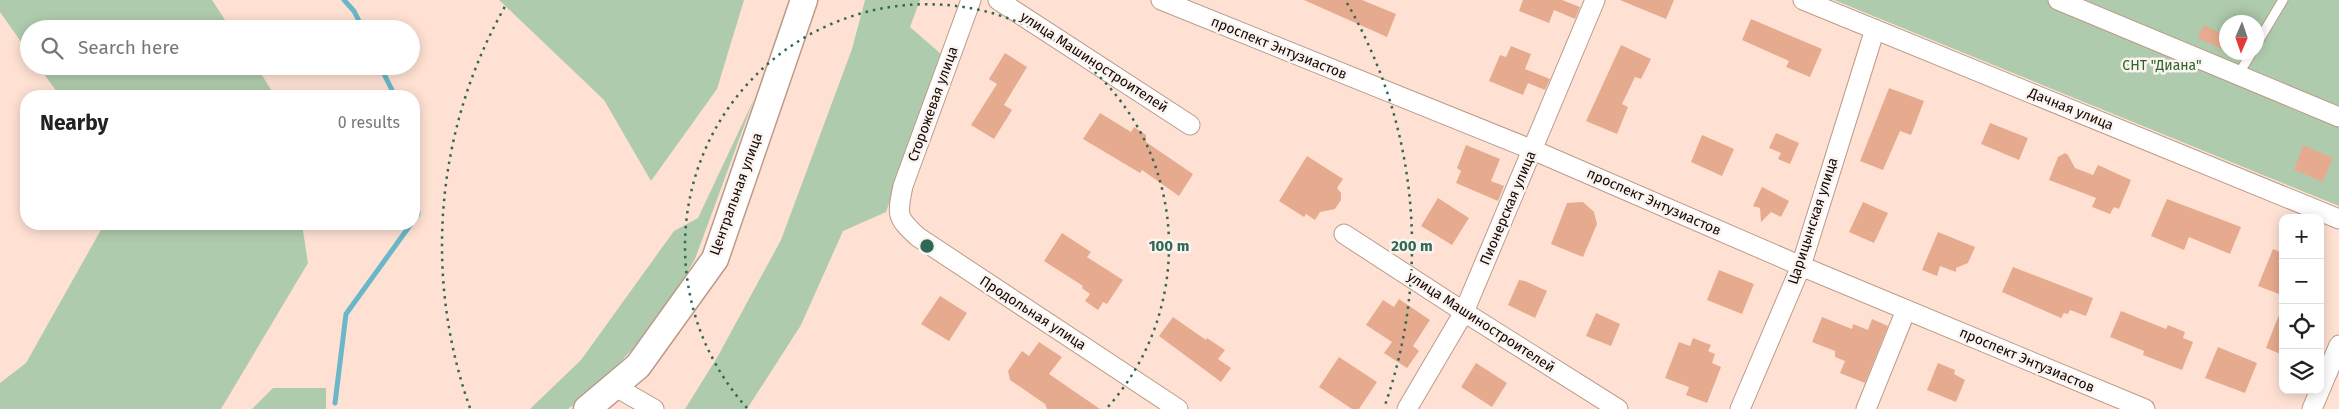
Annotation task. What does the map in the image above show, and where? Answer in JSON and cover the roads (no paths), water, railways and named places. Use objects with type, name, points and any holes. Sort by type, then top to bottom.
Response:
[{"type":"street","name":"Центральная улица","points":[[587,409],[638,366],[715,259],[804,0]]},
{"type":"street","name":"Сторожевая улица","points":[[899,209],[903,186],[971,0]]},
{"type":"street","name":"улица Машиностроителей","points":[[998,0],[1190,125]]},
{"type":"street","name":"проспект Энтузиастов","points":[[1161,0],[1533,150],[1800,266],[2145,409]]},
{"type":"street","name":"Пионерская улица","points":[[1407,409],[1464,312],[1595,0]]},
{"type":"street","name":"Дачная улица","points":[[1803,0],[2339,219]]},
{"type":"street","points":[[2058,0],[2339,117]]},
{"type":"street","name":"Царицынская улица","points":[[1740,409],[1800,266],[1875,29]]},
{"type":"street","name":"Продольная улица","points":[[899,209],[902,222],[918,237],[1178,409]]},
{"type":"street","name":"улица Машиностроителей","points":[[1344,234],[1618,409]]},
{"type":"street","points":[[1866,409],[1906,310]]},
{"type":"street","points":[[2324,381],[2339,345]]},
{"type":"street","points":[[614,386],[654,409]]},
{"type":"street","points":[[2312,409],[2318,394]]},
{"type":"lane","points":[[2264,32],[2283,0]]},
{"type":"lane","points":[[2238,75],[2247,60]]},
{"type":"waterway","points":[[344,0],[354,11],[358,20]]},
{"type":"waterway","points":[[384,75],[392,90]]},
{"type":"waterway","points":[[335,403],[346,314],[407,230]]},
{"type":"park label","name":"СНТ \"Диана\"","points":[[2162,65]]}]
